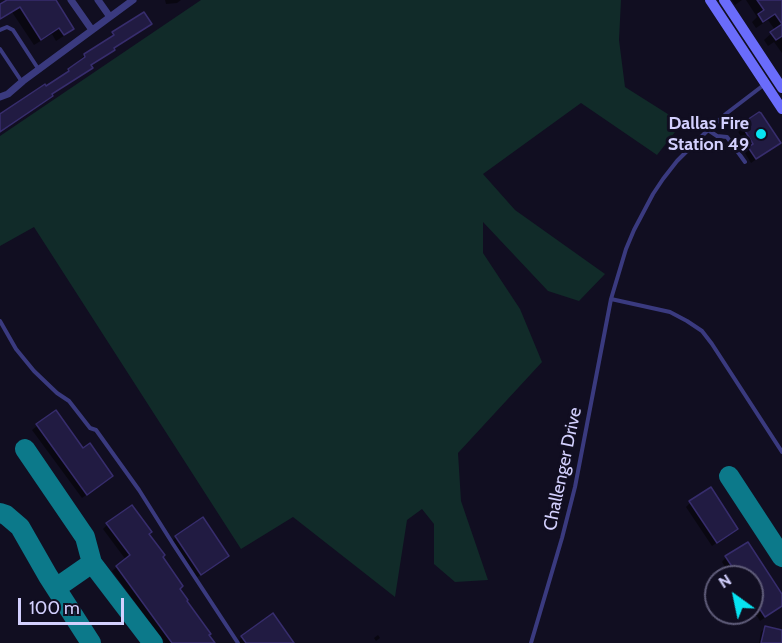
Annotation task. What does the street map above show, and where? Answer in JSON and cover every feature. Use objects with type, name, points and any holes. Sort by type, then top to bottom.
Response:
[{"type":"main road","points":[[710,0],[782,88]]},
{"type":"main road","points":[[724,0],[774,78],[782,109]]},
{"type":"street","points":[[71,0],[92,30]]},
{"type":"street","points":[[98,0],[110,17]]},
{"type":"street","points":[[0,97],[8,94],[133,0]]},
{"type":"lane","points":[[0,30],[7,27],[13,30],[39,70]]},
{"type":"lane","points":[[0,49],[22,82]]},
{"type":"lane","name":"Challenger Drive","points":[[531,643],[575,487],[611,299],[626,249],[648,203],[677,161],[708,130],[774,78]]},
{"type":"lane","points":[[708,130],[714,135],[727,137],[745,162]]},
{"type":"lane","points":[[611,299],[670,312],[702,331],[782,452]]},
{"type":"lane","points":[[0,321],[16,349],[34,371],[57,393],[69,400],[90,428],[96,430],[139,490],[238,643]]},
{"type":"green space","points":[[201,0],[621,0],[619,40],[625,87],[682,123],[657,155],[581,103],[483,174],[515,210],[605,274],[579,301],[548,291],[483,222],[483,253],[520,309],[542,362],[458,453],[461,501],[488,580],[455,582],[434,564],[434,524],[422,509],[407,520],[395,597],[293,517],[241,549],[34,227],[0,246],[0,136]]},
{"type":"building","points":[[7,0],[56,0],[74,29],[64,35],[59,28],[41,40],[20,7],[0,19],[0,4]]},
{"type":"building","points":[[757,0],[782,0],[782,24],[775,14],[763,22],[758,14],[764,10]]},
{"type":"building","points":[[144,12],[152,24],[114,48],[115,50],[91,65],[93,68],[52,94],[53,96],[0,132],[0,114],[69,71],[68,69],[85,57],[84,54],[114,35],[112,32]]},
{"type":"building","points":[[782,24],[782,36],[776,40],[770,32]]},
{"type":"building","name":"Dallas Fire Station 49","points":[[759,112],[781,143],[756,159],[748,147],[753,144],[741,124]]},
{"type":"building","points":[[56,410],[83,448],[90,443],[113,476],[87,495],[36,424]]},
{"type":"building","points":[[711,487],[738,529],[717,543],[689,501]]},
{"type":"building","points":[[132,505],[152,532],[149,534],[165,555],[163,557],[183,586],[180,589],[215,643],[172,643],[116,566],[130,555],[106,523]]},
{"type":"building","points":[[203,517],[229,556],[201,575],[175,536]]},
{"type":"building","points":[[748,542],[763,565],[731,565],[725,556]]},
{"type":"building","points":[[764,566],[782,594],[782,606],[765,617]]},
{"type":"building","points":[[273,613],[294,643],[246,643],[241,636]]},
{"type":"building","points":[[765,626],[782,630],[782,643],[761,643]]},
{"type":"taxiway","points":[[25,449],[85,537],[92,563],[56,588]]},
{"type":"taxiway","points":[[729,476],[782,557]]},
{"type":"taxiway","points":[[0,513],[6,515],[20,527],[91,643]]},
{"type":"taxiway","points":[[92,563],[153,643]]},
{"type":"place","name":"Dallas Fire Station 49","points":[[761,134]]}]
